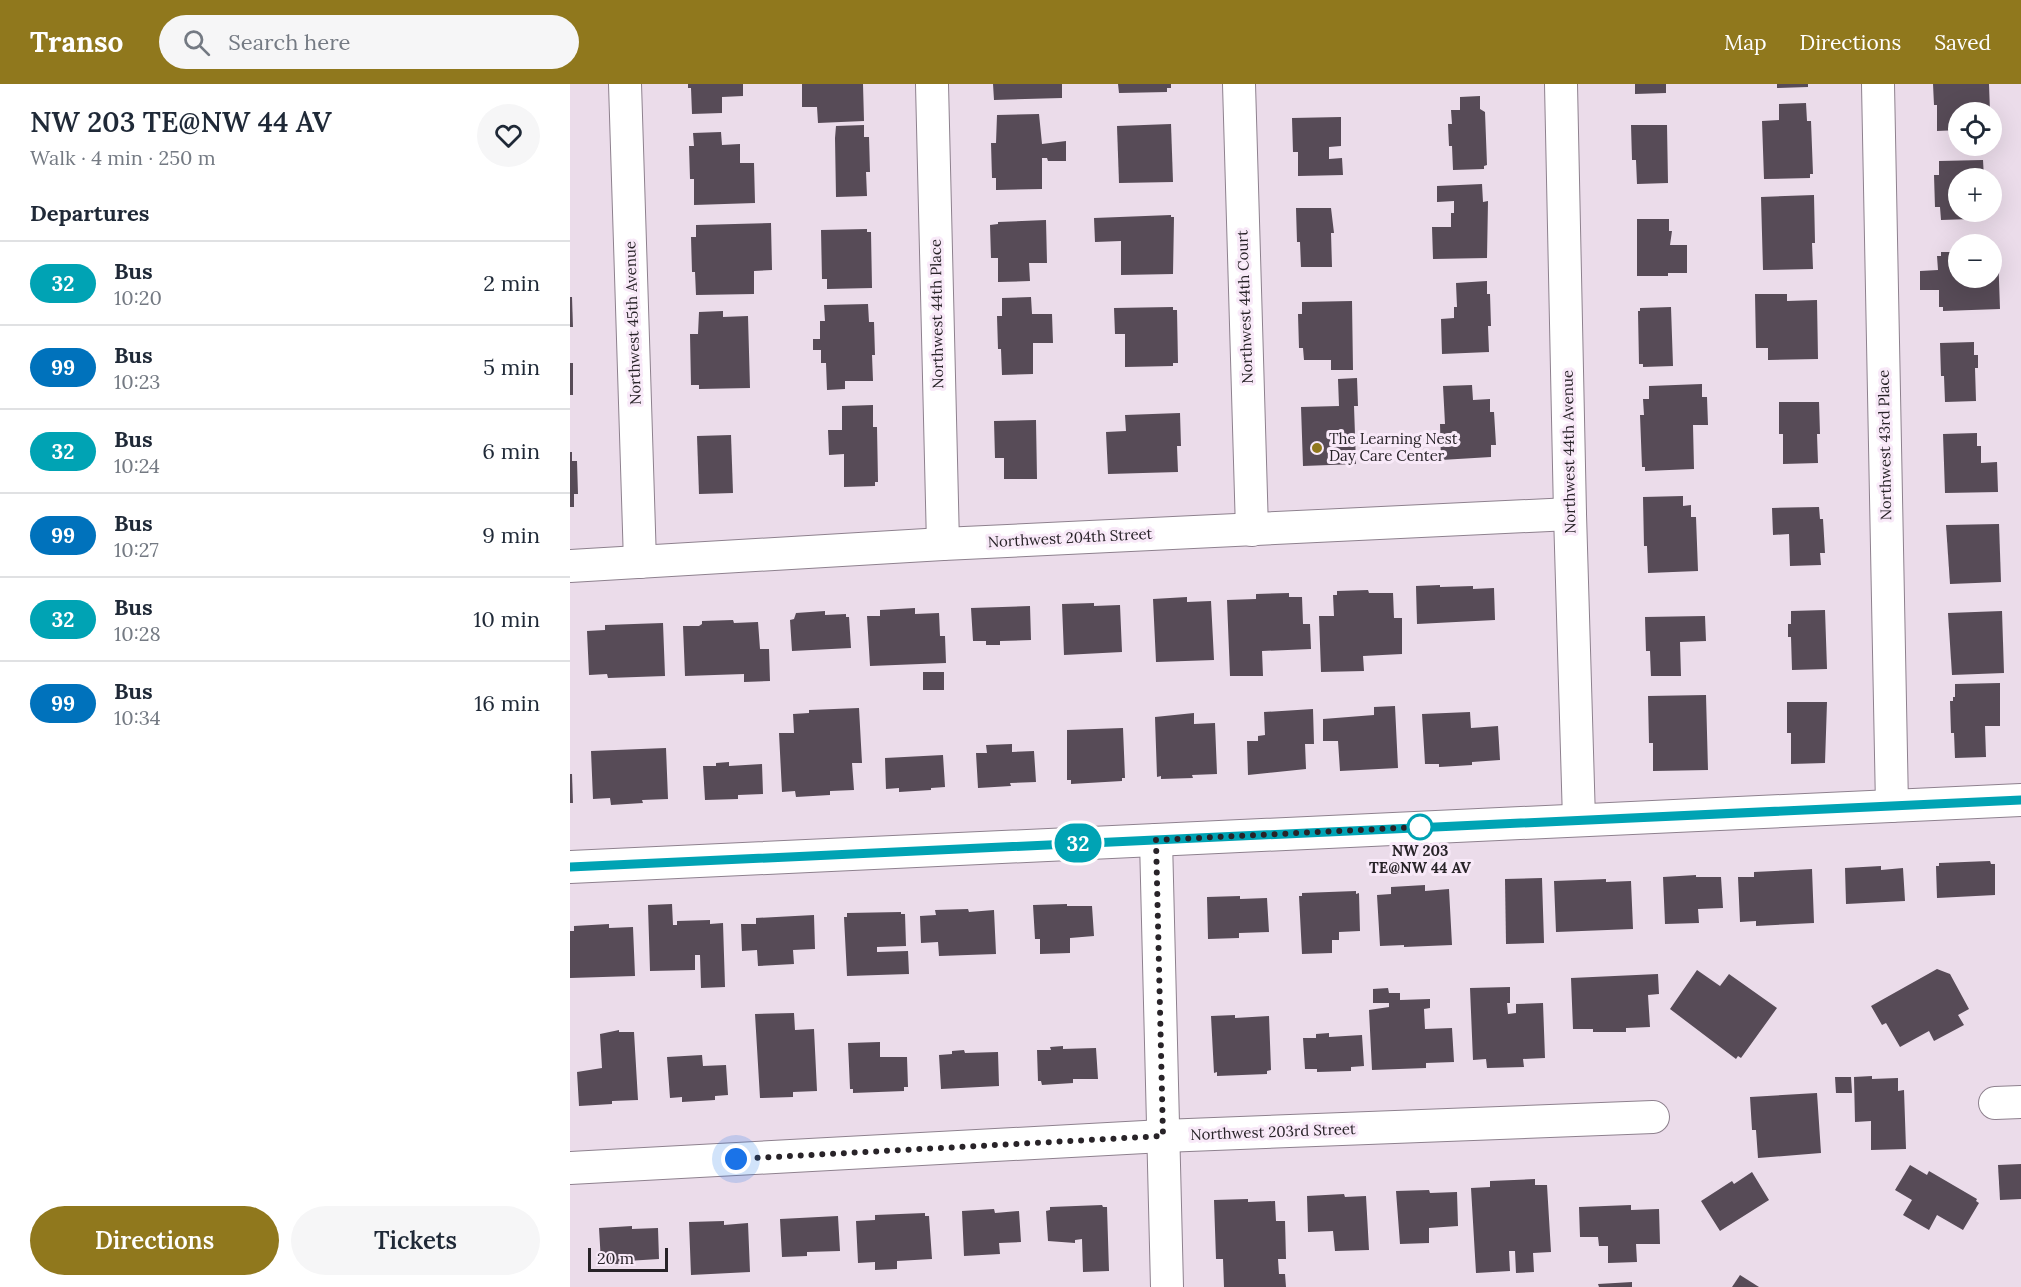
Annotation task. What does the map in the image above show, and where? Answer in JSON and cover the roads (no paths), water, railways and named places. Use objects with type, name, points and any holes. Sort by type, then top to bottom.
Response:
[{"type":"street","name":"Northwest 45th Avenue","points":[[625,84],[640,562]]},
{"type":"street","name":"Northwest 44th Place","points":[[932,84],[943,544]]},
{"type":"street","name":"Northwest 44th Court","points":[[1239,84],[1252,530]]},
{"type":"street","name":"Northwest 44th Avenue","points":[[1561,84],[1579,820]]},
{"type":"street","name":"Northwest 43rd Place","points":[[1878,84],[1892,806]]},
{"type":"street","name":"Northwest 204th Street","points":[[570,566],[943,544],[1570,514]]},
{"type":"street","points":[[570,867],[2021,800]]},
{"type":"street","points":[[1156,840],[1167,1287]]},
{"type":"street","name":"Northwest 203rd Street","points":[[570,1168],[1163,1136],[1653,1117]]},
{"type":"place","name":"The Learning Nest Day Care Center","points":[[1317,448]]},
{"type":"place","name":"NW 203 TE@NW 44 AV","points":[[1420,827]]}]
